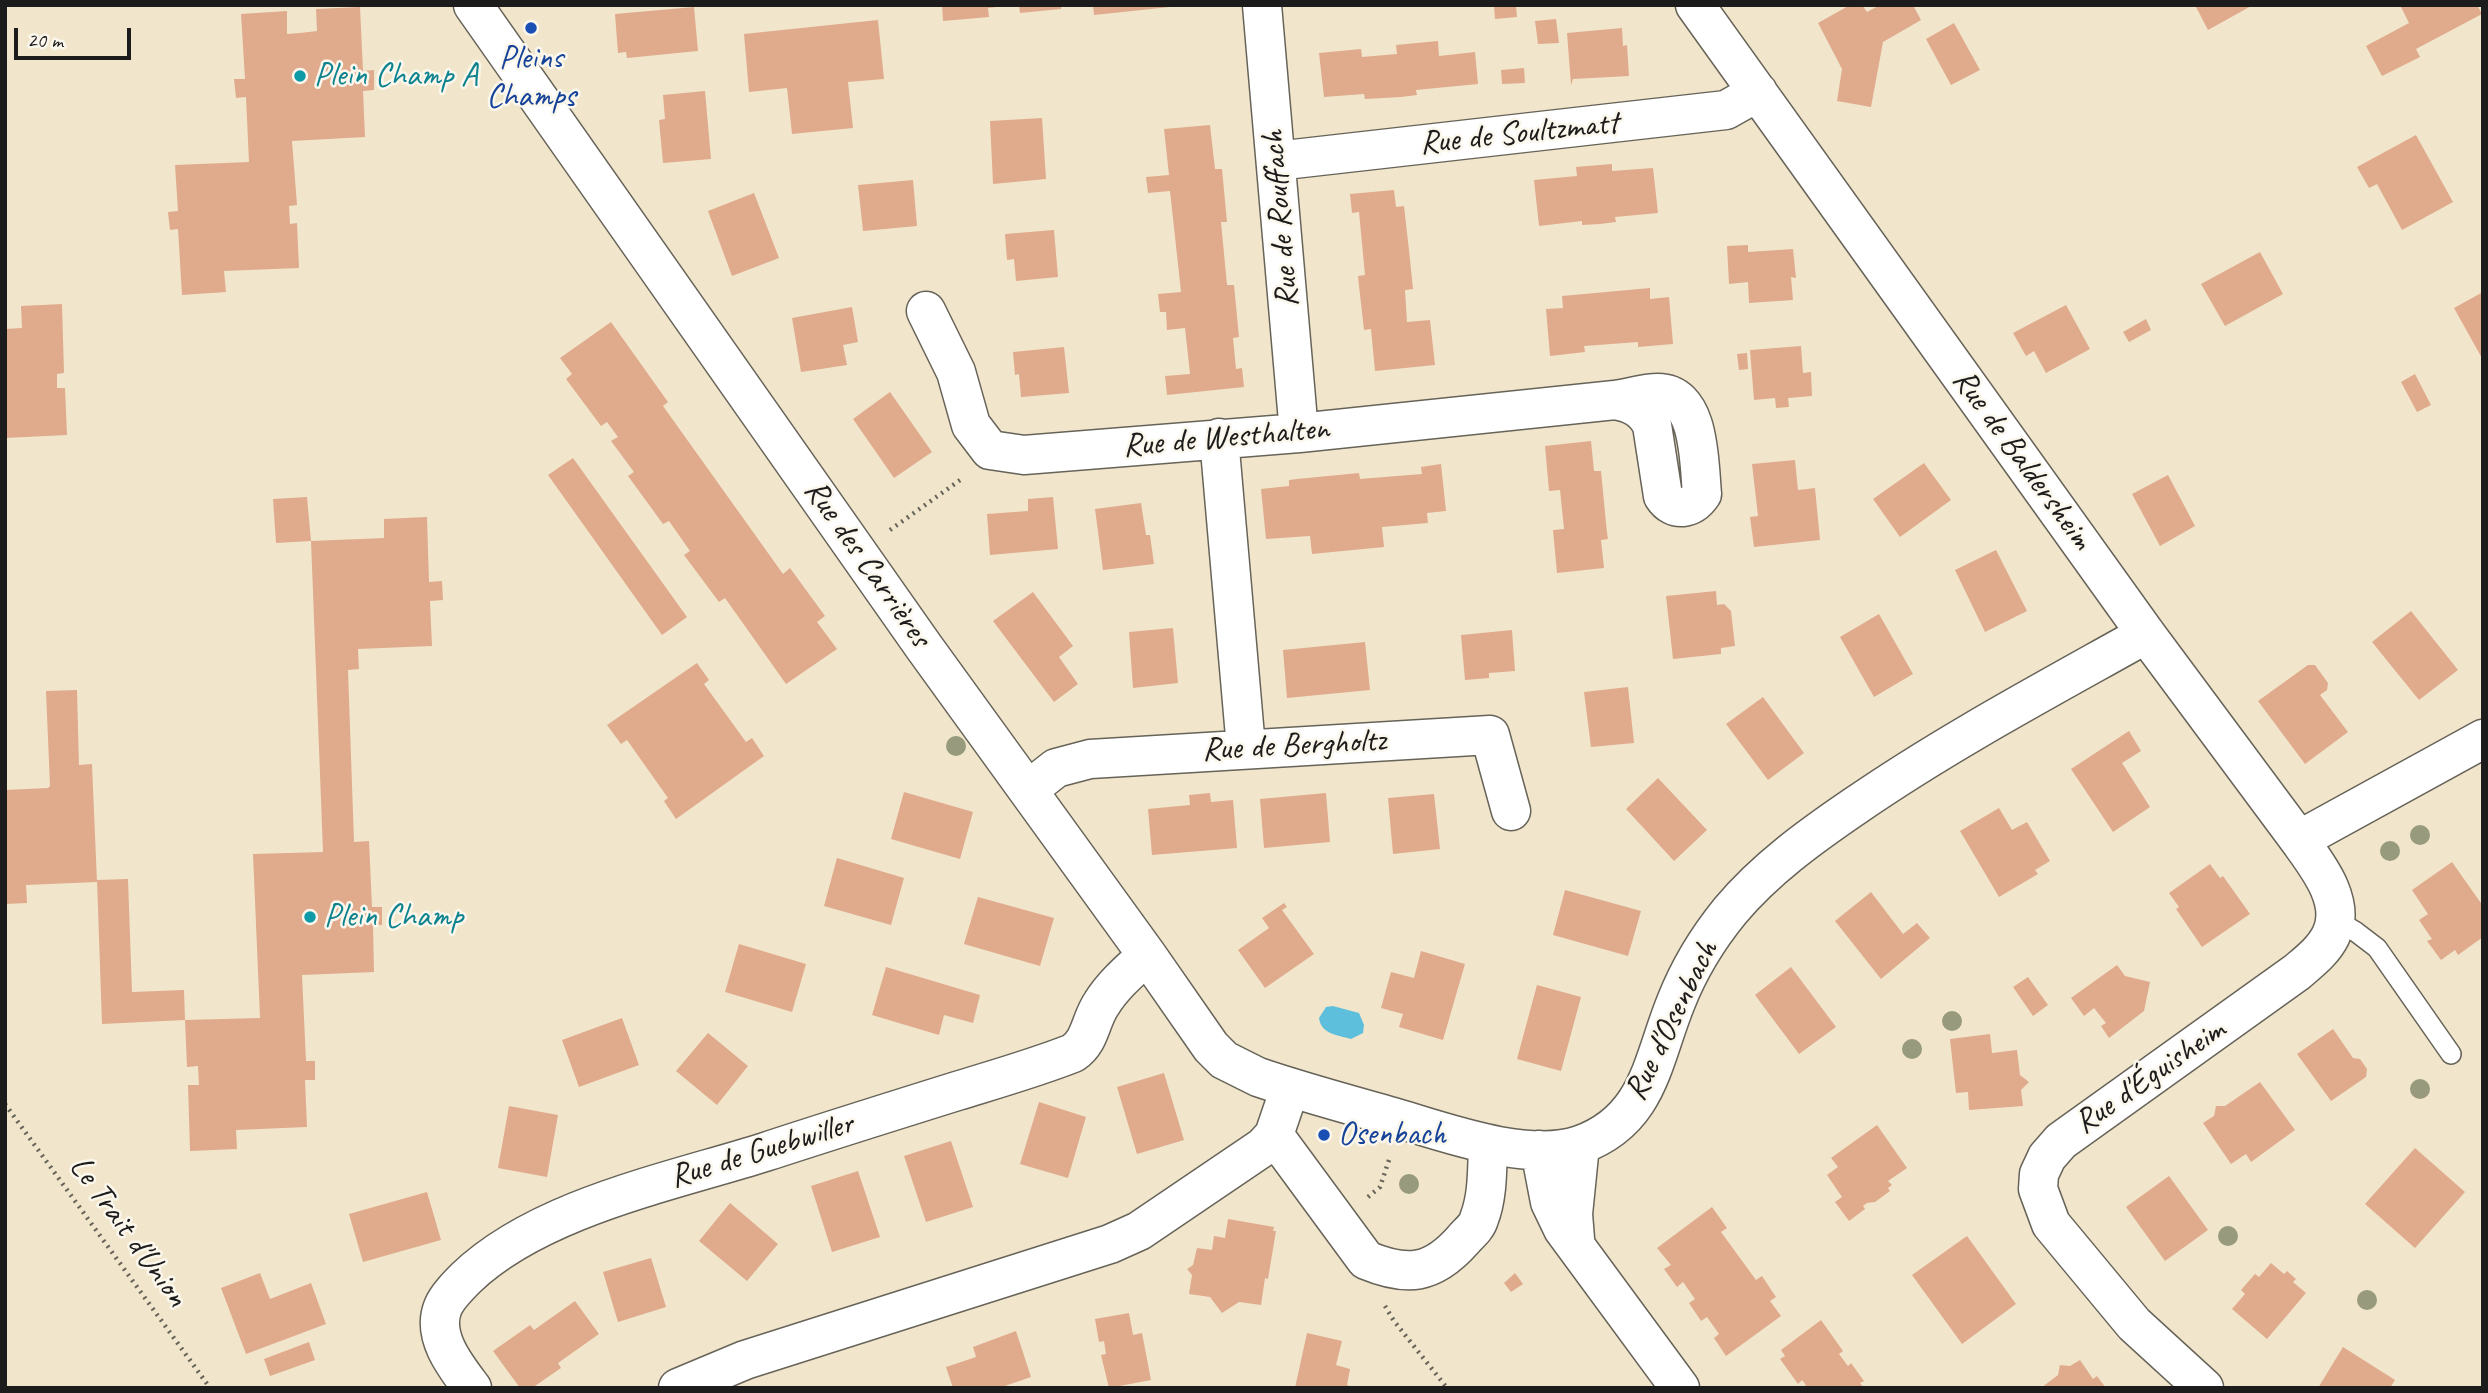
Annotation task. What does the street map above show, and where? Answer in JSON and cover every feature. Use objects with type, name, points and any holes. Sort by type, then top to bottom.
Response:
[{"type":"street","name":"Rue des Carrières","points":[[474,5],[1210,1047],[1224,1060],[1258,1077],[1290,1088]]},
{"type":"street","name":"Rue de Rouffach","points":[[1262,5],[1299,433]]},
{"type":"street","name":"Rue de Baldersheim","points":[[1695,5],[2146,634],[2319,867],[2331,891],[2336,920]]},
{"type":"street","name":"Rue de Soultzmatt","points":[[1276,161],[1726,110],[1758,92]]},
{"type":"street","points":[[926,311],[956,372],[971,425],[990,450]]},
{"type":"street","name":"Rue de Westhalten","points":[[990,450],[1024,455],[1299,433],[1615,400]]},
{"type":"street","points":[[1219,438],[1246,748]]},
{"type":"street","name":"Rue d'Osenbach","points":[[1290,1088],[1488,1144],[1540,1150],[1562,1149],[1580,1144],[1615,1125],[1642,1096],[1673,1010],[1692,967],[1732,908],[1793,852],[1890,782],[1945,747],[2146,634]]},
{"type":"street","name":"Rue de Bergholtz","points":[[1028,790],[1056,768],[1090,759],[1490,734],[1511,811]]},
{"type":"street","points":[[2299,840],[2483,739]]},
{"type":"street","name":"Rue d'Éguisheim","points":[[2204,1388],[2134,1324],[2051,1224],[2038,1189],[2039,1174],[2061,1140],[2297,972],[2319,952],[2331,935],[2336,920]]},
{"type":"street","name":"Rue de Guebwiller","points":[[472,1388],[444,1344],[440,1326],[442,1307],[457,1286],[478,1266],[512,1244],[561,1219],[656,1183],[732,1162],[1073,1053],[1083,1046],[1103,1000],[1147,955]]},
{"type":"street","points":[[678,1388],[745,1360],[1110,1244],[1139,1231],[1263,1147],[1274,1135],[1290,1088]]},
{"type":"street","points":[[1274,1135],[1366,1261],[1390,1270],[1413,1272],[1439,1262],[1459,1245],[1479,1222],[1485,1196],[1488,1144]]},
{"type":"street","points":[[1576,1244],[1573,1214],[1580,1144]]},
{"type":"street","points":[[1540,1150],[1550,1202],[1563,1229],[1680,1388]]},
{"type":"lane","points":[[2336,920],[2376,948],[2451,1054]]},
{"type":"path","points":[[858,552],[961,480],[990,450]]},
{"type":"path","name":"Le Trait d'Union","points":[[5,1104],[210,1388]]},
{"type":"path","points":[[1337,1220],[1380,1187],[1402,1120]]},
{"type":"path","points":[[1366,1261],[1376,1290],[1394,1321],[1447,1388]]},
{"type":"water","points":[[1333,1006],[1359,1013],[1364,1025],[1363,1033],[1351,1039],[1326,1031],[1319,1018],[1326,1007]]},
{"type":"building","points":[[942,5],[997,7],[988,8],[989,17],[943,21]]},
{"type":"building","points":[[1019,5],[1061,5],[1061,9],[1020,13]]},
{"type":"building","points":[[1093,5],[1170,5],[1170,7],[1094,15]]},
{"type":"building","points":[[1494,5],[1516,5],[1517,17],[1495,19]]},
{"type":"building","points":[[1850,5],[1862,5],[1867,12],[1880,5],[1913,5],[1921,20],[1883,42],[1871,107],[1837,101],[1842,69],[1818,23]]},
{"type":"building","points":[[2195,5],[2253,5],[2208,30]]},
{"type":"building","points":[[2400,5],[2477,5],[2482,14],[2416,49],[2420,57],[2382,76],[2366,46],[2409,23]]},
{"type":"building","points":[[360,7],[363,71],[374,70],[374,90],[363,91],[365,137],[292,141],[297,205],[289,206],[290,224],[297,223],[299,268],[224,271],[226,292],[182,295],[178,229],[170,230],[168,212],[178,211],[175,165],[249,162],[246,97],[236,98],[234,79],[245,79],[241,14],[287,11],[287,34],[317,31],[316,9]]},
{"type":"building","points":[[694,7],[698,51],[627,58],[626,52],[618,53],[615,14]]},
{"type":"building","points":[[1556,19],[1559,43],[1538,44],[1535,21]]},
{"type":"building","points":[[878,20],[884,79],[848,82],[853,128],[792,134],[787,88],[749,92],[744,34]]},
{"type":"building","points":[[1954,23],[1980,70],[1951,85],[1926,39]]},
{"type":"building","points":[[1622,28],[1623,46],[1627,45],[1629,76],[1573,79],[1571,85],[1567,33]]},
{"type":"building","points":[[1438,41],[1439,56],[1475,52],[1478,84],[1416,90],[1417,95],[1401,97],[1365,99],[1364,94],[1324,97],[1319,53],[1361,49],[1362,57],[1397,54],[1396,45]]},
{"type":"building","points":[[1524,68],[1525,83],[1502,84],[1501,70]]},
{"type":"building","points":[[705,91],[711,159],[663,163],[659,120],[665,119],[663,95]]},
{"type":"building","points":[[1042,118],[1046,179],[993,184],[990,121]]},
{"type":"building","points":[[1210,125],[1215,169],[1222,169],[1227,222],[1221,222],[1227,285],[1234,285],[1239,337],[1233,338],[1236,369],[1242,368],[1244,387],[1167,395],[1165,376],[1190,374],[1185,328],[1167,330],[1166,312],[1160,312],[1158,294],[1181,292],[1170,191],[1148,193],[1146,177],[1169,175],[1164,129]]},
{"type":"building","points":[[2416,135],[2453,202],[2402,230],[2377,184],[2369,188],[2357,167]]},
{"type":"building","points":[[1612,164],[1612,171],[1653,168],[1658,213],[1615,217],[1616,222],[1600,224],[1582,225],[1582,221],[1539,226],[1534,180],[1577,176],[1576,167]]},
{"type":"building","points":[[913,180],[917,226],[863,231],[858,185]]},
{"type":"building","points":[[1394,190],[1396,207],[1404,206],[1413,289],[1405,290],[1407,322],[1430,320],[1435,365],[1375,371],[1371,329],[1364,330],[1359,286],[1358,276],[1365,275],[1359,212],[1352,213],[1350,194]]},
{"type":"building","points":[[754,193],[779,258],[732,276],[708,211]]},
{"type":"building","points":[[1054,230],[1058,277],[1016,281],[1014,259],[1007,260],[1005,234]]},
{"type":"building","points":[[1748,245],[1748,252],[1793,249],[1796,278],[1791,277],[1793,300],[1749,303],[1748,282],[1729,284],[1727,246]]},
{"type":"building","points":[[2260,252],[2283,294],[2225,326],[2201,284]]},
{"type":"building","points":[[1650,288],[1650,299],[1669,297],[1673,344],[1638,347],[1638,342],[1584,346],[1585,352],[1550,356],[1546,309],[1563,308],[1562,296]]},
{"type":"building","points":[[2483,292],[2483,360],[2454,308]]},
{"type":"building","points":[[62,304],[64,373],[57,374],[57,388],[65,388],[67,435],[5,438],[5,329],[22,328],[21,306]]},
{"type":"building","points":[[2066,305],[2090,349],[2046,373],[2034,351],[2026,356],[2013,333]]},
{"type":"building","points":[[852,307],[858,342],[843,345],[847,365],[801,372],[792,318]]},
{"type":"building","points":[[2146,319],[2151,330],[2129,342],[2123,332]]},
{"type":"building","points":[[611,322],[668,402],[663,406],[783,574],[790,568],[825,616],[817,622],[837,649],[786,684],[725,598],[719,602],[684,555],[690,551],[669,521],[663,524],[628,476],[634,472],[611,441],[618,437],[607,422],[601,426],[566,379],[572,374],[560,358]]},
{"type":"building","points":[[1801,346],[1803,373],[1811,372],[1812,396],[1788,398],[1789,407],[1776,408],[1775,398],[1754,400],[1750,350]]},
{"type":"building","points":[[1064,347],[1069,393],[1021,397],[1013,352]]},
{"type":"building","points":[[1747,353],[1748,369],[1739,370],[1737,354]]},
{"type":"building","points":[[2415,374],[2431,405],[2417,412],[2401,382]]},
{"type":"building","points":[[890,392],[932,452],[894,478],[853,419]]},
{"type":"building","points":[[1591,441],[1594,471],[1601,471],[1608,539],[1601,540],[1604,568],[1557,573],[1553,530],[1564,529],[1560,490],[1549,491],[1545,446]]},
{"type":"building","points":[[573,458],[687,617],[662,635],[548,475]]},
{"type":"building","points":[[1795,460],[1798,490],[1815,488],[1820,540],[1754,547],[1750,517],[1758,516],[1752,464]]},
{"type":"building","points":[[1924,463],[1951,500],[1900,537],[1873,499]]},
{"type":"building","points":[[1441,464],[1446,511],[1427,513],[1428,523],[1382,527],[1384,547],[1312,554],[1310,536],[1266,539],[1261,489],[1289,486],[1289,480],[1359,473],[1360,479],[1422,474],[1421,467]]},
{"type":"building","points":[[2168,475],[2195,526],[2160,546],[2132,494]]},
{"type":"building","points":[[307,497],[311,541],[276,543],[273,499]]},
{"type":"building","points":[[1053,497],[1058,549],[990,555],[987,514],[1028,511],[1028,499]]},
{"type":"building","points":[[1141,503],[1146,535],[1150,535],[1154,564],[1103,570],[1095,509]]},
{"type":"building","points":[[427,517],[429,582],[442,581],[443,600],[430,601],[432,646],[358,649],[359,669],[348,670],[354,842],[369,841],[372,907],[382,907],[382,925],[373,925],[374,972],[302,975],[306,1061],[315,1061],[315,1080],[305,1080],[307,1127],[236,1130],[237,1149],[190,1151],[188,1085],[199,1085],[198,1066],[187,1067],[185,1020],[260,1018],[253,854],[323,852],[311,541],[384,538],[384,519]]},
{"type":"building","points":[[1996,550],[2027,611],[1985,632],[1955,570]]},
{"type":"building","points":[[1716,591],[1717,605],[1724,604],[1731,611],[1735,646],[1721,648],[1721,654],[1673,659],[1666,596]]},
{"type":"building","points":[[1033,592],[1073,646],[1059,657],[1078,684],[1054,702],[993,621]]},
{"type":"building","points":[[2411,611],[2458,670],[2419,700],[2372,642]]},
{"type":"building","points":[[1879,614],[1913,674],[1874,697],[1840,637]]},
{"type":"building","points":[[1173,628],[1178,683],[1133,688],[1129,632]]},
{"type":"building","points":[[1512,630],[1515,671],[1489,673],[1489,678],[1465,680],[1461,635]]},
{"type":"building","points":[[1365,642],[1370,690],[1287,698],[1283,650]]},
{"type":"building","points":[[697,663],[709,680],[704,684],[746,742],[752,738],[764,756],[676,819],[664,801],[668,798],[627,740],[621,744],[607,725]]},
{"type":"building","points":[[2308,665],[2315,665],[2328,683],[2327,690],[2320,695],[2348,732],[2305,764],[2258,701]]},
{"type":"building","points":[[1628,687],[1634,743],[1591,747],[1584,692]]},
{"type":"building","points":[[77,690],[79,765],[92,764],[97,882],[26,885],[27,903],[5,904],[5,790],[50,786],[46,691]]},
{"type":"building","points":[[1763,697],[1804,753],[1768,780],[1726,724]]},
{"type":"building","points":[[2129,731],[2141,751],[2122,763],[2150,807],[2113,832],[2071,769]]},
{"type":"building","points":[[1658,778],[1707,830],[1674,861],[1626,809]]},
{"type":"building","points":[[904,792],[973,812],[960,859],[891,839]]},
{"type":"building","points":[[1210,793],[1211,802],[1233,800],[1237,848],[1152,855],[1148,809],[1190,805],[1189,795]]},
{"type":"building","points":[[1326,793],[1330,842],[1264,848],[1260,799]]},
{"type":"building","points":[[1434,794],[1440,849],[1393,854],[1388,798]]},
{"type":"building","points":[[1999,808],[2012,830],[2027,822],[2050,861],[2035,870],[2038,874],[1999,897],[1960,831]]},
{"type":"building","points":[[837,858],[904,878],[891,925],[824,906]]},
{"type":"building","points":[[2452,862],[2483,906],[2483,937],[2458,955],[2455,950],[2441,960],[2427,941],[2432,939],[2419,920],[2428,914],[2412,890]]},
{"type":"building","points":[[2210,864],[2220,878],[2223,876],[2250,914],[2202,947],[2176,909],[2179,907],[2169,893]]},
{"type":"building","points":[[128,879],[132,992],[184,990],[185,1020],[102,1024],[97,880]]},
{"type":"building","points":[[1565,890],[1641,911],[1628,956],[1553,935]]},
{"type":"building","points":[[1871,892],[1903,934],[1917,923],[1930,938],[1881,979],[1835,921]]},
{"type":"building","points":[[978,897],[1054,918],[1040,966],[964,944]]},
{"type":"building","points":[[1284,903],[1287,907],[1282,910],[1314,954],[1265,988],[1238,950],[1269,928],[1262,918]]},
{"type":"building","points":[[739,944],[806,964],[792,1012],[725,992]]},
{"type":"building","points":[[1421,951],[1465,964],[1443,1040],[1399,1027],[1403,1014],[1381,1008],[1391,972],[1414,978]]},
{"type":"building","points":[[2117,965],[2125,976],[2150,982],[2144,1011],[2109,1038],[2101,1026],[2106,1023],[2094,1008],[2084,1016],[2071,998]]},
{"type":"building","points":[[886,967],[980,995],[973,1023],[944,1015],[939,1035],[872,1015]]},
{"type":"building","points":[[1791,967],[1836,1027],[1799,1054],[1755,995]]},
{"type":"building","points":[[2028,977],[2048,1005],[2033,1016],[2013,987]]},
{"type":"building","points":[[1537,985],[1581,997],[1561,1071],[1517,1059]]},
{"type":"building","points":[[622,1018],[639,1065],[579,1087],[562,1040]]},
{"type":"building","points":[[2333,1029],[2353,1058],[2360,1059],[2367,1069],[2366,1077],[2331,1101],[2297,1054]]},
{"type":"building","points":[[708,1033],[748,1066],[717,1105],[676,1071]]},
{"type":"building","points":[[1990,1034],[1992,1053],[2017,1050],[2020,1075],[2029,1082],[2021,1090],[2023,1106],[1969,1110],[1968,1092],[1956,1093],[1950,1039]]},
{"type":"building","points":[[1164,1073],[1184,1140],[1137,1154],[1117,1087]]},
{"type":"building","points":[[2260,1082],[2295,1130],[2251,1162],[2246,1154],[2231,1164],[2203,1123],[2214,1116],[2216,1106],[2225,1106]]},
{"type":"building","points":[[1039,1102],[1086,1117],[1068,1178],[1020,1164]]},
{"type":"building","points":[[509,1106],[558,1115],[547,1177],[498,1168]]},
{"type":"building","points":[[1877,1125],[1907,1168],[1888,1181],[1892,1185],[1888,1188],[1890,1191],[1875,1202],[1867,1203],[1863,1206],[1865,1209],[1849,1221],[1835,1202],[1842,1197],[1827,1175],[1838,1167],[1831,1158]]},
{"type":"building","points":[[951,1141],[973,1207],[926,1222],[904,1156]]},
{"type":"building","points":[[2415,1148],[2465,1192],[2415,1248],[2365,1204]]},
{"type":"building","points":[[858,1171],[880,1237],[832,1252],[811,1186]]},
{"type":"building","points":[[2169,1176],[2208,1230],[2165,1261],[2126,1207]]},
{"type":"building","points":[[427,1192],[441,1240],[363,1262],[349,1214]]},
{"type":"building","points":[[730,1203],[778,1244],[747,1281],[699,1241]]},
{"type":"building","points":[[1712,1207],[1727,1228],[1721,1232],[1756,1280],[1762,1276],[1776,1297],[1770,1301],[1781,1316],[1726,1356],[1714,1338],[1719,1334],[1707,1317],[1701,1321],[1689,1303],[1695,1299],[1683,1282],[1677,1287],[1664,1269],[1671,1265],[1657,1248]]},
{"type":"building","points":[[1228,1219],[1274,1227],[1273,1231],[1276,1231],[1261,1305],[1239,1302],[1222,1313],[1210,1297],[1189,1294],[1192,1275],[1187,1269],[1193,1265],[1197,1248],[1212,1250],[1214,1236],[1225,1238]]},
{"type":"building","points":[[1967,1236],[2016,1304],[1962,1344],[1912,1275]]},
{"type":"building","points":[[651,1258],[666,1307],[618,1322],[603,1272]]},
{"type":"building","points":[[2271,1263],[2284,1274],[2287,1271],[2296,1279],[2293,1282],[2306,1293],[2267,1339],[2232,1309],[2245,1294],[2241,1290],[2255,1274],[2259,1277]]},
{"type":"building","points":[[260,1273],[270,1299],[311,1283],[326,1324],[246,1354],[221,1288]]},
{"type":"building","points":[[1515,1273],[1523,1284],[1511,1292],[1504,1283]]},
{"type":"building","points":[[575,1301],[599,1334],[558,1363],[561,1368],[532,1388],[520,1388],[493,1351],[530,1325],[534,1330]]},
{"type":"building","points":[[1129,1313],[1133,1335],[1142,1333],[1151,1380],[1109,1388],[1101,1355],[1106,1354],[1104,1341],[1099,1342],[1095,1319]]},
{"type":"building","points":[[1821,1320],[1843,1351],[1839,1354],[1848,1366],[1851,1363],[1864,1381],[1860,1383],[1864,1388],[1802,1388],[1806,1385],[1802,1380],[1798,1384],[1780,1359],[1785,1356],[1781,1350]]},
{"type":"building","points":[[1016,1331],[1031,1377],[999,1388],[953,1388],[946,1367],[976,1357],[973,1347]]},
{"type":"building","points":[[1307,1333],[1342,1341],[1336,1365],[1350,1369],[1347,1385],[1355,1388],[1295,1388]]},
{"type":"building","points":[[309,1342],[315,1360],[270,1376],[264,1359]]},
{"type":"building","points":[[2343,1347],[2395,1380],[2390,1388],[2318,1388]]},
{"type":"building","points":[[2080,1360],[2093,1379],[2097,1376],[2106,1388],[2041,1388],[2058,1375],[2060,1365],[2070,1366]]},
{"type":"place","name":"Pleins Champs","points":[[531,28]]},
{"type":"place","name":"Plein Champ A","points":[[300,76]]},
{"type":"place","name":"Plein Champ","points":[[310,917]]},
{"type":"place","name":"Osenbach","points":[[1324,1135]]}]
